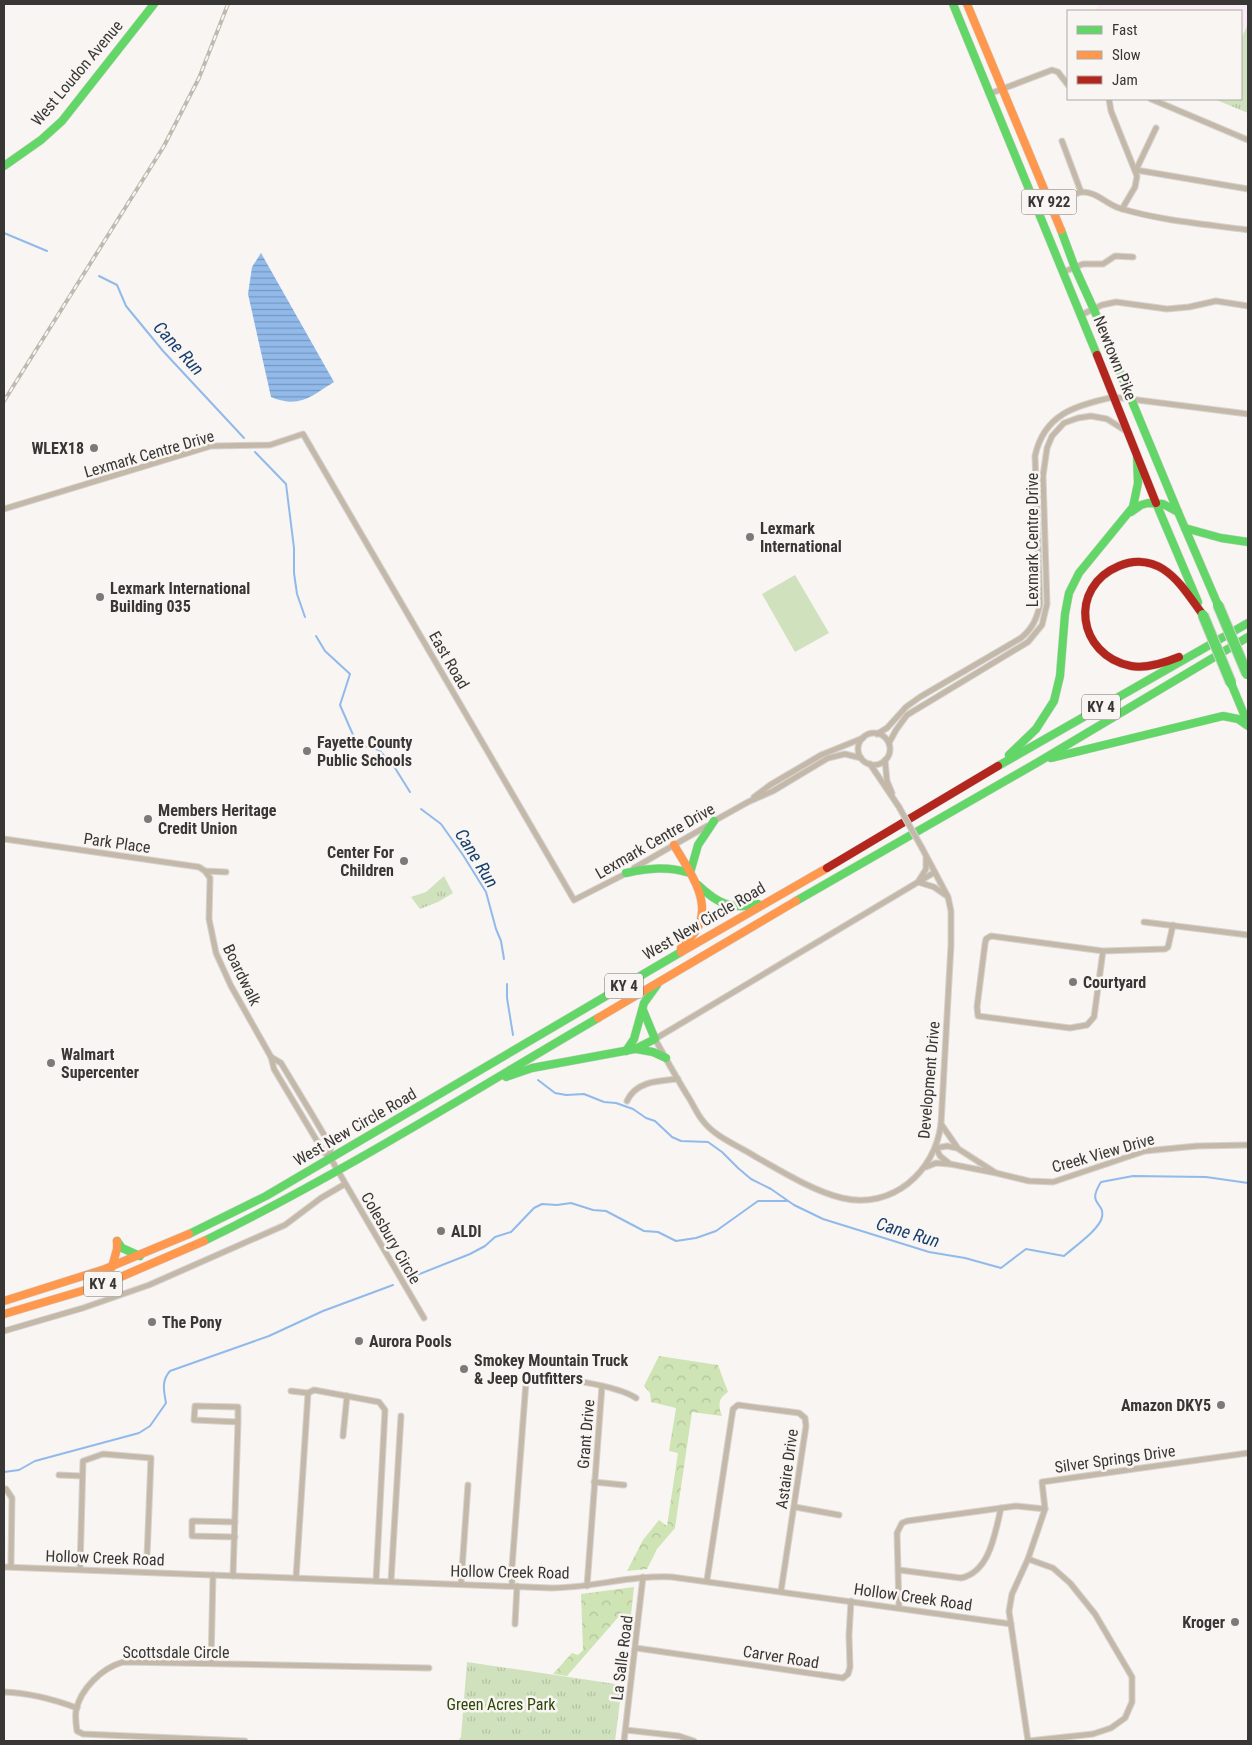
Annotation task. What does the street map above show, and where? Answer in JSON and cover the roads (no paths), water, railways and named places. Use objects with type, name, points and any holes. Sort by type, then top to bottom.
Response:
[{"type":"main road","name":"West Loudon Avenue","points":[[4,166],[41,140],[62,121],[154,4]]},
{"type":"main road","name":"Newtown Pike","points":[[954,4],[989,94],[1129,432],[1137,457],[1248,725]]},
{"type":"main road","name":"Newtown Pike","points":[[967,4],[1075,268],[1248,676]]},
{"type":"main road","points":[[980,70],[992,66]]},
{"type":"main road","name":"West Loudon Avenue","points":[[4,161],[18,156]]},
{"type":"main road","points":[[998,766],[1036,729],[1054,701],[1060,676],[1065,614],[1070,593],[1079,573],[1133,507],[1137,492],[1137,457]]},
{"type":"main road","points":[[1128,515],[1141,505],[1156,503],[1171,507],[1178,512]]},
{"type":"main road","points":[[1185,528],[1221,538],[1248,542]]},
{"type":"main road","points":[[1203,615],[1179,582],[1162,568],[1143,562],[1120,564],[1100,576],[1092,586],[1085,611],[1088,634],[1094,644],[1105,656],[1120,664],[1151,665],[1204,649]]},
{"type":"main road","name":"West New Circle Road","points":[[4,1301],[112,1267],[227,1216],[331,1158],[998,766],[1248,623]]},
{"type":"main road","name":"West New Circle Road","points":[[4,1314],[102,1285],[182,1252],[241,1223],[484,1085],[662,979],[1040,761],[1245,639]]},
{"type":"main road","points":[[1040,761],[1224,716],[1238,719],[1248,725]]},
{"type":"main road","points":[[690,873],[695,849],[700,839],[714,822]]},
{"type":"main road","points":[[674,845],[697,884],[718,903],[730,907],[747,907],[774,899]]},
{"type":"main road","points":[[626,873],[653,867],[679,869],[690,873]]},
{"type":"main road","points":[[672,957],[693,936],[700,924],[701,899],[697,884]]},
{"type":"main road","points":[[701,912],[718,903]]},
{"type":"main road","points":[[630,1050],[644,1003],[662,979]]},
{"type":"main road","points":[[484,1085],[532,1068],[630,1050],[655,1039],[643,1010]]},
{"type":"main road","points":[[630,1050],[653,1052],[666,1058]]},
{"type":"main road","points":[[112,1267],[117,1249],[117,1241],[122,1248],[140,1256]]},
{"type":"street","points":[[989,94],[1052,70],[1058,72],[1067,84]]},
{"type":"street","points":[[1109,100],[1111,111],[1136,170],[1137,181],[1122,209]]},
{"type":"street","points":[[1153,100],[1248,140]]},
{"type":"street","points":[[1136,170],[1156,128]]},
{"type":"street","points":[[1062,141],[1081,192]]},
{"type":"street","points":[[1136,170],[1248,189]]},
{"type":"street","points":[[1037,208],[1081,192],[1093,194],[1122,209],[1154,217],[1248,230]]},
{"type":"street","points":[[1063,272],[1086,264],[1103,264],[1115,256],[1134,257]]},
{"type":"street","points":[[1081,315],[1110,302],[1167,309],[1190,307],[1216,301],[1248,306]]},
{"type":"street","points":[[1114,397],[1248,414]]},
{"type":"street","name":"Lexmark Centre Drive","points":[[877,734],[887,728],[906,707],[920,697],[1021,638],[1031,628],[1038,615],[1040,604],[1036,456],[1038,443],[1044,432],[1060,416],[1096,401],[1114,397]]},
{"type":"street","name":"Lexmark Centre Drive","points":[[888,743],[907,715],[1028,642],[1042,625],[1046,614],[1047,599],[1044,476],[1047,448],[1052,436],[1064,423],[1091,416],[1107,419],[1129,432]]},
{"type":"street","name":"Lexmark Centre Drive","points":[[4,509],[212,446],[270,445],[303,434]]},
{"type":"street","name":"East Road","points":[[303,434],[574,900]]},
{"type":"street","points":[[870,734],[877,734],[882,736],[888,743],[889,752],[885,760],[880,763],[870,764],[861,758],[859,745],[863,738],[870,734]]},
{"type":"street","name":"Lexmark Centre Drive","points":[[748,802],[770,785],[821,755],[863,738]]},
{"type":"street","name":"Lexmark Centre Drive","points":[[574,900],[626,873],[748,802],[773,791],[828,758],[845,754],[861,758]]},
{"type":"street","name":"Development Drive","points":[[885,760],[887,781],[898,808]]},
{"type":"street","name":"Development Drive","points":[[655,1039],[703,1122],[717,1134],[776,1168],[838,1197],[858,1200],[883,1196],[905,1186],[925,1167],[936,1148],[941,1124],[951,945],[951,911],[948,897],[922,848],[870,764]]},
{"type":"street","name":"Park Place","points":[[4,840],[198,867],[205,871],[226,872]]},
{"type":"street","points":[[918,882],[924,874],[926,864],[922,848]]},
{"type":"street","name":"Boardwalk","points":[[205,871],[210,878],[209,919],[216,953],[231,986],[271,1057],[274,1069],[323,1151],[331,1158]]},
{"type":"street","points":[[655,1039],[935,872]]},
{"type":"street","points":[[918,882],[934,887],[948,897]]},
{"type":"street","points":[[1144,922],[1248,935]]},
{"type":"street","points":[[1103,951],[1094,1017],[1086,1025],[1070,1028],[978,1016],[977,1007],[985,944],[986,939],[991,936],[1103,951],[1165,949],[1168,947],[1173,925]]},
{"type":"street","name":"Boardwalk","points":[[271,1057],[282,1063],[330,1145],[331,1158],[337,1170]]},
{"type":"street","points":[[627,1101],[630,1094],[649,1082],[678,1079]]},
{"type":"street","name":"Creek View Drive","points":[[941,1124],[957,1148],[996,1173]]},
{"type":"street","name":"Creek View Drive","points":[[925,1167],[936,1163],[950,1164],[1029,1181],[1052,1182],[1145,1151],[1197,1146],[1248,1145]]},
{"type":"street","points":[[950,1164],[940,1156],[936,1148],[947,1146],[957,1148]]},
{"type":"street","name":"Colesbury Circle","points":[[337,1170],[424,1318]]},
{"type":"street","points":[[4,1331],[83,1308],[157,1281],[285,1225],[321,1198],[345,1184]]},
{"type":"street","name":"Grant Drive","points":[[514,1586],[512,1566],[526,1382],[533,1377],[602,1386],[587,1586]]},
{"type":"street","points":[[602,1386],[624,1391],[636,1398]]},
{"type":"street","points":[[291,1392],[308,1393],[314,1390],[347,1396],[378,1402],[386,1410],[376,1581]]},
{"type":"street","points":[[296,1578],[308,1393]]},
{"type":"street","points":[[343,1436],[347,1396]]},
{"type":"street","name":"Astaire Drive","points":[[707,1580],[733,1409],[738,1405],[799,1413],[805,1418],[806,1426],[781,1591]]},
{"type":"street","points":[[233,1576],[238,1422],[238,1407],[195,1406],[194,1420],[238,1422]]},
{"type":"street","points":[[391,1581],[402,1416]]},
{"type":"street","name":"Silver Springs Drive","points":[[1028,1741],[1009,1611],[1012,1594],[1028,1559],[1045,1509],[1042,1482],[1248,1453]]},
{"type":"street","points":[[80,1570],[83,1461],[102,1454],[152,1458],[148,1556]]},
{"type":"street","points":[[59,1475],[82,1476]]},
{"type":"street","points":[[594,1482],[624,1485]]},
{"type":"street","points":[[461,1584],[468,1485]]},
{"type":"street","points":[[4,1489],[12,1498],[11,1567]]},
{"type":"street","points":[[899,1608],[900,1570],[898,1533],[902,1524],[907,1521],[1016,1506],[1045,1509]]},
{"type":"street","points":[[795,1507],[839,1515]]},
{"type":"street","points":[[900,1570],[961,1578],[969,1576],[977,1571],[985,1562],[1001,1508]]},
{"type":"street","points":[[234,1537],[192,1536],[192,1521],[235,1522]]},
{"type":"street","points":[[1028,1559],[1053,1568],[1070,1583],[1095,1614],[1132,1677],[1132,1702],[1125,1718],[1111,1728],[1093,1734],[1028,1741]]},
{"type":"street","name":"Hollow Creek Road","points":[[4,1567],[564,1588],[643,1577],[665,1576],[707,1580],[1011,1624]]},
{"type":"street","points":[[210,1663],[213,1575]]},
{"type":"street","name":"La Salle Road","points":[[624,1741],[643,1577]]},
{"type":"street","points":[[514,1586],[515,1624]]},
{"type":"street","name":"Carver Road","points":[[636,1648],[843,1678],[848,1674],[850,1667],[851,1601]]},
{"type":"street","name":"Scottsdale Circle","points":[[77,1708],[94,1680],[116,1664],[130,1662],[429,1668]]},
{"type":"street","points":[[4,1692],[34,1694],[77,1708],[77,1731],[83,1734],[245,1741]]},
{"type":"street","points":[[626,1730],[679,1736],[694,1741]]},
{"type":"water","points":[[261,253],[334,382],[312,396],[298,401],[290,402],[271,397],[248,294],[252,267]]},
{"type":"waterway","name":"Cane Run","points":[[4,233],[47,251]]},
{"type":"waterway","name":"Cane Run","points":[[99,276],[117,285],[126,306],[163,351],[244,438]]},
{"type":"waterway","name":"Cane Run","points":[[255,452],[286,484],[294,548],[294,573],[297,594],[305,617]]},
{"type":"waterway","name":"Cane Run","points":[[316,636],[325,651],[350,674],[340,705],[357,744],[379,750],[395,768],[410,792]]},
{"type":"waterway","name":"Cane Run","points":[[421,809],[441,824],[486,892],[501,941],[504,959]]},
{"type":"waterway","name":"Cane Run","points":[[507,984],[507,998],[513,1035]]},
{"type":"waterway","name":"Cane Run","points":[[538,1080],[555,1093],[566,1095],[584,1094],[604,1102],[616,1103],[633,1109],[646,1118],[655,1121],[672,1137],[681,1141],[708,1142],[722,1152],[751,1179],[771,1189],[794,1205],[823,1219],[929,1252],[965,1258],[1001,1268],[1026,1249],[1064,1256],[1086,1238],[1097,1227],[1102,1217],[1101,1208],[1095,1195],[1101,1182],[1133,1176],[1206,1177],[1248,1183]]},
{"type":"waterway","points":[[412,1277],[470,1254],[485,1246],[495,1237],[511,1232],[534,1208],[542,1204],[557,1205],[571,1203],[593,1210],[606,1211],[644,1231],[658,1232],[676,1241],[696,1238],[716,1231],[758,1201],[787,1201]]},
{"type":"waterway","points":[[4,1472],[19,1470],[35,1461],[139,1433],[150,1426],[166,1403],[164,1382],[170,1371],[269,1336],[323,1311],[393,1285]]},
{"type":"railway","points":[[4,401],[164,146],[199,78],[228,4]]},
{"type":"place","name":"WLEX18","points":[[94,448]]},
{"type":"place","name":"Lexmark International","points":[[750,537]]},
{"type":"place","name":"Lexmark International Building 035","points":[[100,597]]},
{"type":"place","name":"Fayette County Public Schools","points":[[307,751]]},
{"type":"place","name":"Members Heritage Credit Union","points":[[148,819]]},
{"type":"place","name":"Center For Children","points":[[404,861]]},
{"type":"place","name":"Courtyard","points":[[1073,982]]},
{"type":"place","name":"Walmart Supercenter","points":[[51,1063]]},
{"type":"place","name":"ALDI","points":[[441,1231]]},
{"type":"place","name":"The Pony","points":[[152,1322]]},
{"type":"place","name":"Aurora Pools","points":[[359,1341]]},
{"type":"place","name":"Smokey Mountain Truck & Jeep Outfitters","points":[[464,1369]]},
{"type":"place","name":"Amazon DKY5","points":[[1221,1405]]},
{"type":"place","name":"Kroger","points":[[1235,1622]]},
{"type":"park label","name":"Green Acres Park","points":[[501,1704]]}]
